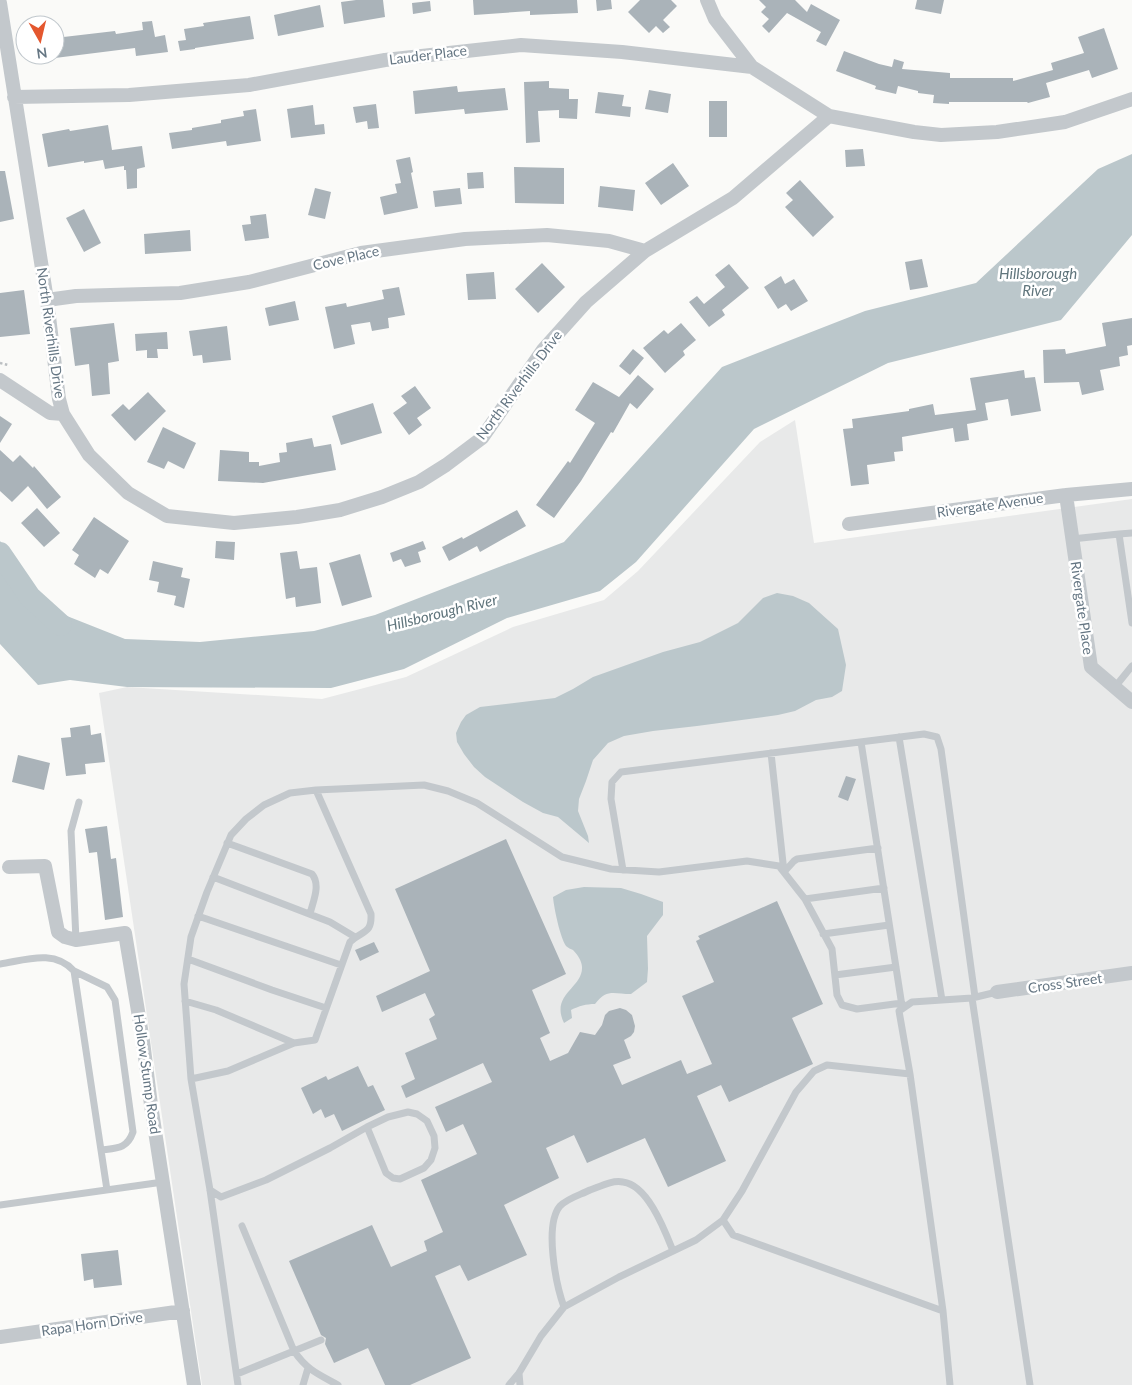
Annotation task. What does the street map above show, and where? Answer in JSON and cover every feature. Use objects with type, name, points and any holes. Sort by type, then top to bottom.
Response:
[{"type":"street","points":[[707,0],[715,19],[752,67]]},
{"type":"street","name":"North Riverhills Drive","points":[[0,10],[47,300],[59,399],[63,414],[89,455],[128,493],[167,516],[234,523],[297,517],[340,510],[382,497],[419,482],[446,465],[482,438],[542,350],[586,302],[645,251],[733,198],[829,116]]},
{"type":"street","name":"Lauder Place","points":[[14,97],[129,95],[249,85],[385,60],[521,45],[622,52],[752,67],[829,116]]},
{"type":"street","points":[[829,116],[914,132],[941,135],[998,132],[1065,122],[1132,99]]},
{"type":"street","name":"Cove Place","points":[[47,300],[76,296],[180,293],[248,282],[361,253],[465,239],[547,236],[609,241],[645,251]]},
{"type":"street","points":[[0,380],[50,413],[63,414]]},
{"type":"street","name":"Rivergate Avenue","points":[[849,524],[1066,495],[1132,489]]},
{"type":"street","name":"Rivergate Place","points":[[1066,495],[1091,667],[1132,702]]},
{"type":"street","points":[[9,868],[45,866],[58,932],[65,937],[76,940]]},
{"type":"street","name":"Hollow Stump Road","points":[[76,940],[125,933],[194,1385]]},
{"type":"street","name":"Cross Street","points":[[998,992],[1132,973]]},
{"type":"street","name":"Rapa Horn Drive","points":[[0,1337],[183,1311]]},
{"type":"lane","points":[[1072,539],[1132,533]]},
{"type":"lane","points":[[1118,534],[1132,623]]},
{"type":"lane","points":[[1115,687],[1132,666]]},
{"type":"lane","points":[[623,870],[611,799],[612,782],[621,772],[924,734],[937,737],[941,749],[974,998],[1030,1385]]},
{"type":"lane","points":[[899,737],[942,1000]]},
{"type":"lane","points":[[861,742],[902,1006],[899,1011],[910,1074],[943,1311],[950,1385]]},
{"type":"lane","points":[[770,753],[784,872]]},
{"type":"lane","points":[[238,1385],[210,1190],[191,1079],[184,984],[191,937],[227,843],[231,835],[246,819],[264,805],[290,794],[316,790],[424,784],[448,791],[477,803],[562,857],[611,869],[659,872],[747,861],[780,866],[805,899],[832,949],[837,995],[842,1006],[857,1009],[902,1006],[912,1002],[974,998],[998,992]]},
{"type":"lane","points":[[191,1079],[228,1070],[294,1043],[315,1040],[350,942],[370,929],[372,914],[316,790]]},
{"type":"lane","points":[[76,940],[72,831],[79,802]]},
{"type":"lane","points":[[227,843],[312,874],[316,879],[316,886],[310,914]]},
{"type":"lane","points":[[784,872],[797,859],[878,848]]},
{"type":"lane","points":[[213,877],[330,922],[356,937]]},
{"type":"lane","points":[[805,899],[884,888]]},
{"type":"lane","points":[[198,916],[342,965]]},
{"type":"lane","points":[[823,934],[889,925]]},
{"type":"lane","points":[[0,964],[48,957],[56,959],[67,964],[74,971],[107,987],[115,1000],[133,1132],[130,1140],[122,1147],[101,1150]]},
{"type":"lane","points":[[188,960],[326,1008]]},
{"type":"lane","points":[[835,975],[896,967]]},
{"type":"lane","points":[[74,971],[107,1190]]},
{"type":"lane","points":[[185,1000],[294,1043]]},
{"type":"lane","points":[[509,1385],[541,1336],[564,1307],[619,1277],[696,1240],[722,1220],[742,1191],[796,1092],[814,1071],[828,1065],[910,1074]]},
{"type":"lane","points":[[210,1190],[220,1197],[266,1180],[367,1127],[388,1117],[408,1112],[416,1114],[427,1121],[434,1136],[435,1148],[431,1160],[424,1168],[400,1178],[394,1178],[386,1173],[367,1127]]},
{"type":"lane","points":[[0,1205],[163,1182]]},
{"type":"lane","points":[[564,1307],[556,1278],[552,1236],[554,1218],[559,1208],[567,1200],[613,1182],[625,1182],[637,1188],[647,1198],[665,1231],[673,1251]]},
{"type":"lane","points":[[722,1220],[733,1236],[943,1311]]},
{"type":"lane","points":[[242,1226],[294,1352],[308,1368],[338,1385]]},
{"type":"lane","points":[[237,1374],[321,1340]]},
{"type":"lane","points":[[303,1385],[308,1368]]},
{"type":"lane","points":[[518,1373],[520,1385]]},
{"type":"path","points":[[0,363],[8,365]]},
{"type":"shaded area","points":[[795,420],[814,543],[1132,499],[1132,1385],[202,1385],[99,693],[127,687],[322,699],[406,677],[513,627],[604,600],[638,571],[760,442]]},
{"type":"water","name":"Hillsborough River","points":[[1132,154],[1132,235],[1061,320],[888,363],[754,429],[636,562],[600,591],[507,618],[404,669],[331,688],[127,687],[70,680],[38,685],[0,644],[0,541],[6,548],[19,597],[125,639],[200,642],[314,631],[375,615],[564,542],[722,367],[865,311],[976,283],[1098,169]]},
{"type":"water","points":[[777,593],[793,596],[809,603],[838,629],[846,665],[842,691],[832,697],[816,700],[795,711],[778,715],[653,731],[624,736],[608,743],[593,760],[579,799],[578,811],[589,843],[558,817],[543,813],[485,777],[474,767],[457,742],[456,733],[461,722],[466,715],[480,707],[555,698],[593,677],[663,652],[700,642],[738,623],[763,598]]},
{"type":"water","points":[[584,887],[621,888],[641,894],[663,902],[663,915],[647,936],[647,982],[631,994],[607,994],[595,1004],[571,1010],[572,1018],[564,1023],[561,1005],[564,998],[578,981],[582,967],[578,956],[564,942],[553,897],[566,890]]},
{"type":"building","points":[[383,0],[385,17],[344,24],[341,2]]},
{"type":"building","points":[[473,0],[577,0],[578,13],[530,15],[530,11],[474,15]]},
{"type":"building","points":[[596,0],[611,0],[612,9],[597,11]]},
{"type":"building","points":[[640,0],[671,0],[677,6],[663,20],[670,27],[663,33],[656,26],[649,33],[628,12]]},
{"type":"building","points":[[759,0],[795,0],[807,12],[811,4],[840,20],[826,46],[816,41],[821,32],[787,13],[769,33],[762,26],[769,19],[761,12],[766,7]]},
{"type":"building","points":[[917,0],[944,0],[941,14],[915,9]]},
{"type":"building","points":[[430,1],[431,11],[413,14],[412,3]]},
{"type":"building","points":[[320,5],[324,27],[278,36],[274,15]]},
{"type":"building","points":[[250,16],[254,39],[180,51],[178,41],[186,40],[184,29],[204,26],[203,23]]},
{"type":"building","points":[[152,21],[155,37],[165,35],[168,52],[136,56],[135,48],[65,57],[65,37],[115,31],[116,34],[143,30],[142,22]]},
{"type":"building","points":[[1104,28],[1118,69],[1092,78],[1089,70],[1046,83],[1050,97],[1028,103],[933,103],[934,95],[918,93],[918,91],[898,86],[896,94],[875,89],[876,86],[836,71],[844,51],[892,67],[894,59],[904,62],[902,69],[950,73],[950,78],[1013,78],[1013,81],[1053,70],[1051,63],[1084,53],[1078,37]]},
{"type":"building","points":[[549,81],[549,88],[569,89],[569,99],[578,99],[577,119],[559,118],[559,110],[538,111],[540,142],[526,143],[524,82]]},
{"type":"building","points":[[457,86],[458,92],[505,88],[508,110],[465,114],[464,109],[415,114],[413,91]]},
{"type":"building","points":[[649,90],[671,94],[668,113],[645,109]]},
{"type":"building","points":[[598,92],[624,95],[622,106],[631,107],[630,117],[595,113]]},
{"type":"building","points":[[709,101],[727,101],[727,137],[709,137]]},
{"type":"building","points":[[376,104],[379,128],[368,129],[367,121],[356,123],[353,107]]},
{"type":"building","points":[[313,105],[315,125],[324,124],[325,134],[291,138],[287,109]]},
{"type":"building","points":[[256,109],[261,141],[227,146],[226,141],[172,149],[169,133],[221,123],[221,120],[244,116],[243,111]]},
{"type":"building","points":[[108,125],[112,150],[142,146],[145,167],[137,169],[137,188],[127,189],[124,166],[105,169],[103,160],[48,167],[42,134]]},
{"type":"building","points":[[863,149],[865,166],[846,167],[845,150]]},
{"type":"building","points":[[410,157],[418,208],[384,215],[380,197],[397,193],[395,184],[401,183],[396,160]]},
{"type":"building","points":[[673,163],[689,186],[661,205],[645,183]]},
{"type":"building","points":[[514,167],[564,168],[564,204],[515,203]]},
{"type":"building","points":[[0,171],[5,171],[14,219],[0,222]]},
{"type":"building","points":[[483,172],[484,188],[468,189],[467,173]]},
{"type":"building","points":[[800,180],[834,217],[813,237],[785,207],[793,200],[786,193]]},
{"type":"building","points":[[600,186],[635,190],[633,211],[598,207]]},
{"type":"building","points":[[315,188],[331,192],[325,219],[308,215]]},
{"type":"building","points":[[460,188],[462,204],[435,207],[433,191]]},
{"type":"building","points":[[84,209],[101,243],[84,252],[66,218]]},
{"type":"building","points":[[266,214],[269,238],[245,241],[242,225],[251,224],[250,216]]},
{"type":"building","points":[[190,230],[191,251],[145,254],[144,234]]},
{"type":"building","points":[[922,259],[928,287],[910,290],[905,262]]},
{"type":"building","points":[[542,263],[565,287],[538,313],[515,289]]},
{"type":"building","points":[[729,264],[749,288],[722,310],[725,315],[709,327],[689,302],[697,296],[704,304],[725,287],[715,275]]},
{"type":"building","points":[[494,272],[496,299],[468,300],[466,274]]},
{"type":"building","points":[[781,276],[785,284],[794,279],[808,301],[791,311],[786,304],[778,309],[764,287]]},
{"type":"building","points":[[399,287],[405,315],[388,318],[389,328],[372,331],[370,322],[351,325],[355,344],[334,349],[325,307],[346,303],[347,307],[384,299],[382,290]]},
{"type":"building","points":[[24,290],[30,334],[0,337],[0,293]]},
{"type":"building","points":[[295,301],[299,320],[269,326],[265,308]]},
{"type":"building","points":[[1132,318],[1132,345],[1127,346],[1128,355],[1119,357],[1120,366],[1100,370],[1104,390],[1082,395],[1079,382],[1044,383],[1043,350],[1065,349],[1066,354],[1106,346],[1102,323]]},
{"type":"building","points":[[114,323],[119,361],[108,363],[110,394],[92,396],[89,364],[75,366],[70,328]]},
{"type":"building","points":[[681,323],[696,340],[683,351],[685,355],[665,373],[643,348],[664,330],[668,334]]},
{"type":"building","points":[[227,326],[231,360],[203,363],[202,355],[193,356],[189,331]]},
{"type":"building","points":[[167,332],[168,349],[157,349],[158,358],[147,358],[147,350],[136,351],[135,334]]},
{"type":"building","points":[[633,349],[644,358],[630,375],[619,366]]},
{"type":"building","points":[[1024,370],[1025,378],[1035,377],[1041,411],[1011,416],[1008,399],[985,403],[988,420],[967,424],[969,440],[955,442],[953,428],[902,437],[903,451],[894,452],[895,461],[867,465],[869,484],[851,486],[843,429],[853,428],[852,419],[909,411],[909,409],[933,404],[935,415],[976,410],[970,378]]},
{"type":"building","points":[[638,375],[654,389],[637,409],[630,403],[613,433],[611,432],[581,481],[554,518],[536,505],[568,461],[570,463],[595,423],[575,410],[593,382],[619,397]]},
{"type":"building","points":[[415,386],[431,408],[417,418],[422,425],[409,435],[393,413],[407,403],[401,396]]},
{"type":"building","points":[[148,392],[166,411],[135,441],[111,415],[123,404],[129,410]]},
{"type":"building","points":[[373,403],[382,433],[341,445],[332,416]]},
{"type":"building","points":[[0,416],[12,424],[0,443]]},
{"type":"building","points":[[163,427],[196,443],[184,469],[168,461],[164,469],[147,462]]},
{"type":"building","points":[[312,438],[314,447],[331,444],[336,470],[263,483],[218,481],[220,450],[249,452],[249,462],[259,462],[259,466],[280,462],[279,453],[287,452],[286,443]]},
{"type":"building","points":[[0,450],[13,462],[20,455],[33,468],[34,466],[61,497],[47,509],[28,486],[12,502],[0,491]]},
{"type":"building","points":[[37,508],[60,533],[44,547],[21,523]]},
{"type":"building","points":[[517,510],[526,526],[480,552],[477,546],[449,561],[442,547],[462,537],[463,539]]},
{"type":"building","points":[[94,517],[129,541],[108,574],[100,569],[95,578],[74,564],[79,555],[72,550]]},
{"type":"building","points":[[216,541],[235,542],[234,560],[215,558]]},
{"type":"building","points":[[423,541],[426,549],[418,552],[421,562],[405,567],[401,559],[393,562],[390,553]]},
{"type":"building","points":[[297,551],[300,569],[317,567],[321,603],[296,607],[295,597],[286,599],[280,553]]},
{"type":"building","points":[[360,554],[372,597],[342,606],[329,563]]},
{"type":"building","points":[[153,561],[183,568],[181,577],[190,579],[184,608],[174,605],[176,596],[157,592],[159,582],[149,580]]},
{"type":"building","points":[[90,725],[91,735],[101,733],[105,762],[85,764],[86,774],[66,776],[61,738],[71,737],[70,728]]},
{"type":"building","points":[[18,755],[50,763],[44,790],[12,782]]},
{"type":"building","points":[[846,776],[856,779],[848,801],[838,797]]},
{"type":"building","points":[[107,826],[111,859],[116,858],[123,917],[105,920],[97,852],[89,853],[85,829]]},
{"type":"building","points":[[506,839],[566,974],[532,990],[550,1033],[540,1038],[550,1061],[568,1053],[580,1032],[595,1035],[602,1025],[605,1015],[609,1011],[620,1008],[632,1015],[635,1026],[631,1036],[624,1040],[631,1058],[613,1065],[622,1085],[681,1060],[687,1074],[712,1064],[682,996],[714,982],[696,941],[700,939],[698,936],[777,901],[823,1004],[792,1018],[813,1064],[729,1102],[721,1085],[697,1096],[726,1161],[668,1187],[645,1138],[587,1163],[574,1135],[546,1148],[559,1178],[504,1205],[527,1255],[468,1281],[460,1265],[435,1276],[471,1358],[410,1385],[385,1385],[368,1348],[334,1363],[325,1344],[326,1338],[321,1335],[289,1261],[372,1225],[391,1267],[427,1251],[424,1241],[443,1232],[421,1180],[477,1154],[463,1124],[446,1132],[435,1107],[492,1082],[483,1063],[406,1098],[401,1086],[415,1079],[405,1053],[437,1039],[429,1019],[435,1015],[425,993],[382,1012],[376,996],[430,971],[395,889]]},
{"type":"building","points":[[374,942],[379,952],[360,961],[355,950]]},
{"type":"building","points":[[358,1066],[368,1087],[373,1085],[385,1110],[342,1131],[334,1114],[325,1118],[321,1109],[313,1114],[301,1088],[326,1076],[328,1080]]},
{"type":"building","points":[[118,1250],[122,1285],[94,1288],[93,1279],[84,1281],[81,1254]]},
{"type":"waterway","name":"Hillsborough River","points":[[0,553],[30,597],[61,625]]}]
